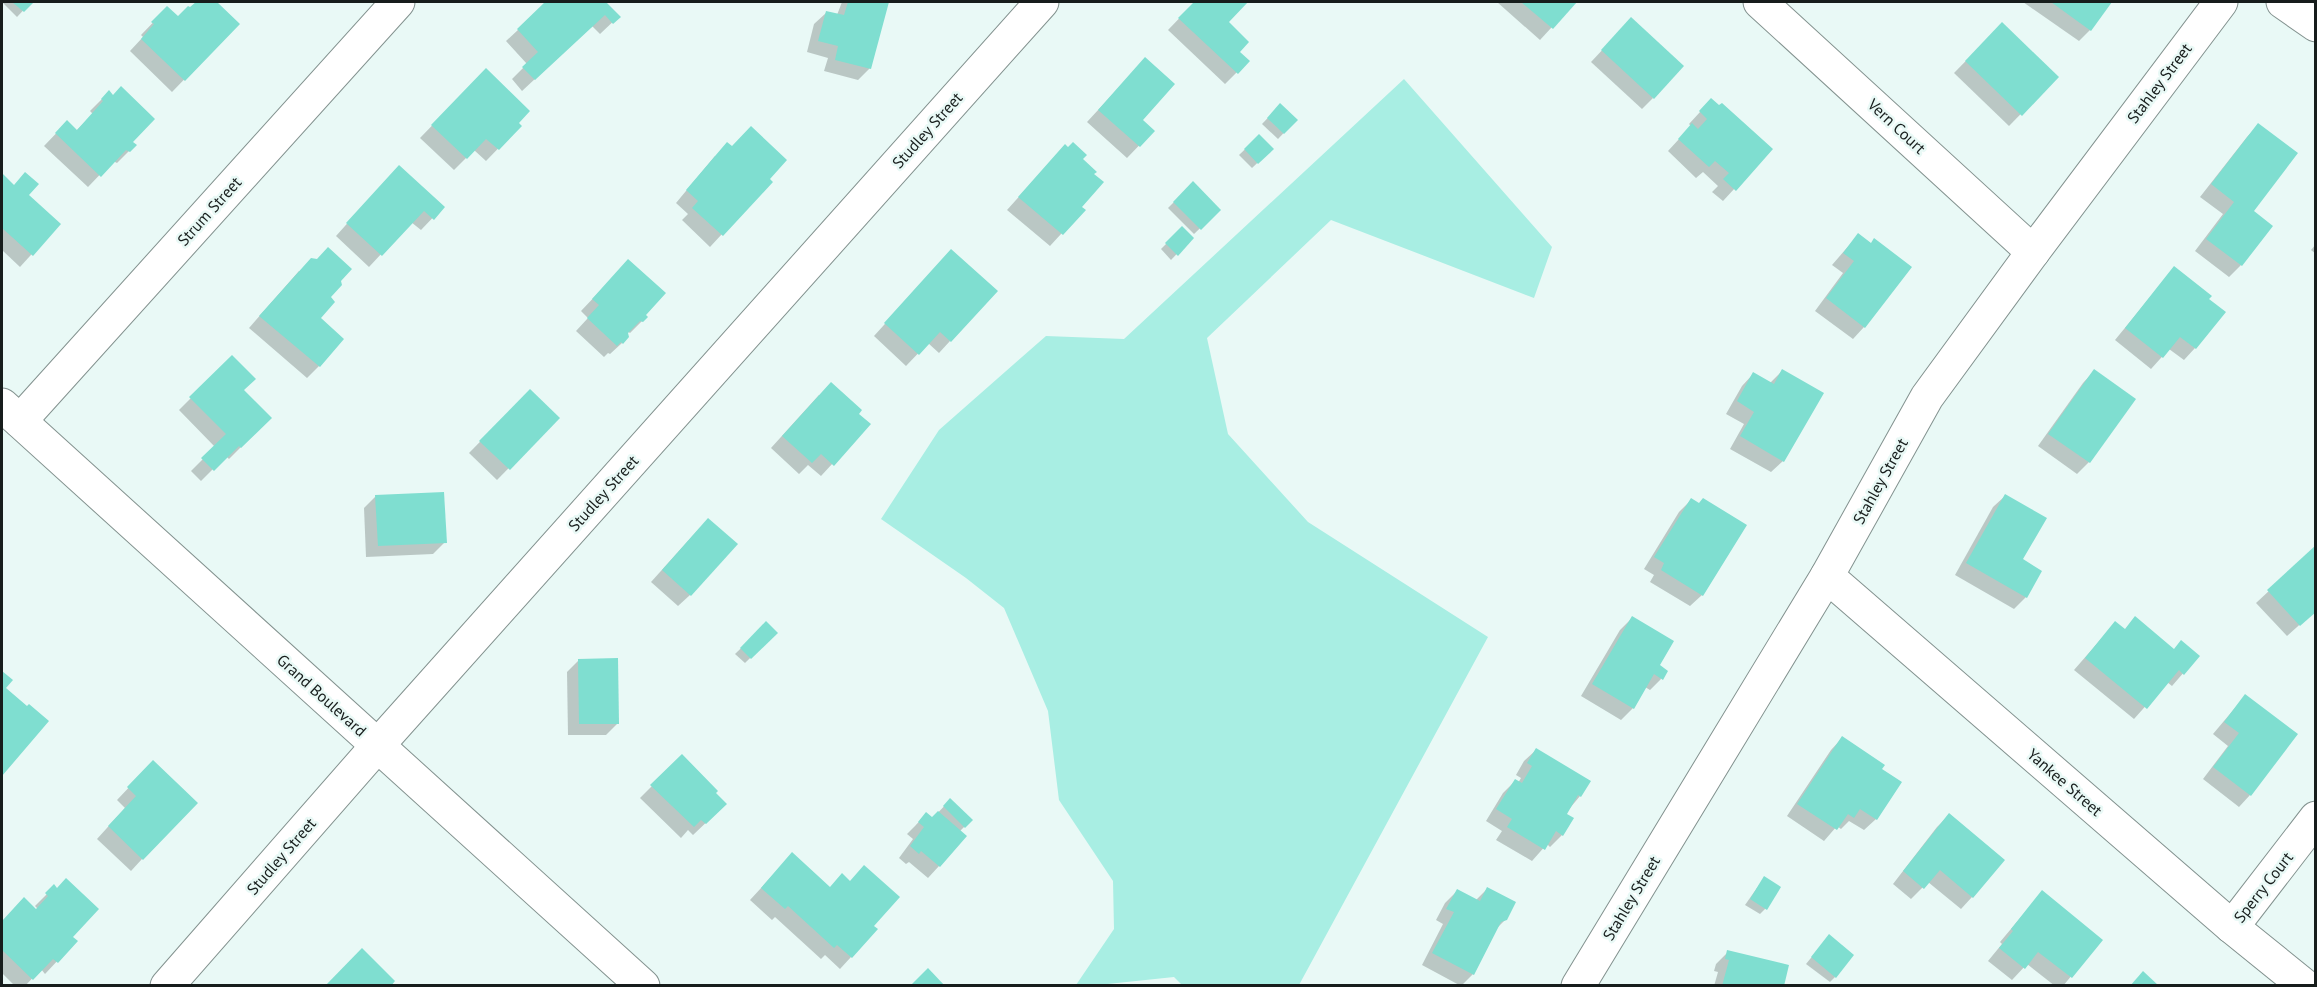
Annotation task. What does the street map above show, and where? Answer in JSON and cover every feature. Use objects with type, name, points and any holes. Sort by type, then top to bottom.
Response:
[{"type":"street","name":"Strum Street","points":[[11,413],[398,2]]},
{"type":"street","name":"Studley Street","points":[[167,986],[378,745],[1042,2]]},
{"type":"street","name":"Vern Court","points":[[1760,2],[2033,252]]},
{"type":"street","name":"Stahley Street","points":[[1578,986],[1827,576],[1927,397],[2221,2]]},
{"type":"street","points":[[2283,2],[2316,25]]},
{"type":"street","name":"Grand Boulevard","points":[[11,413],[643,986]]},
{"type":"street","name":"Yankee Street","points":[[1827,576],[2232,927],[2305,986]]},
{"type":"street","name":"Sperry Court","points":[[2232,927],[2316,818]]},
{"type":"green space","points":[[1404,79],[1552,247],[1534,298],[1331,220],[1207,338],[1228,434],[1308,522],[1488,637],[1299,985],[1182,985],[1174,977],[1076,985],[1114,929],[1113,881],[1059,800],[1048,711],[1004,608],[966,578],[881,519],[939,430],[1046,336],[1124,339]]},
{"type":"building","points":[[12,2],[34,2],[24,12]]},
{"type":"building","points":[[196,2],[217,2],[240,24],[185,81],[141,39],[154,24],[151,22],[167,6],[178,16]]},
{"type":"building","points":[[545,2],[606,2],[621,17],[613,24],[605,15],[535,80],[522,67],[538,52],[517,29]]},
{"type":"building","points":[[848,2],[889,2],[871,69],[835,60],[838,46],[818,41],[826,11],[844,15]]},
{"type":"building","points":[[1194,2],[1248,2],[1229,22],[1249,42],[1240,52],[1250,61],[1238,74],[1178,18]]},
{"type":"building","points":[[1521,2],[1577,2],[1553,29]]},
{"type":"building","points":[[2051,2],[2112,2],[2091,31]]},
{"type":"building","points":[[1631,17],[1684,66],[1654,99],[1601,50]]},
{"type":"building","points":[[2002,22],[2059,77],[2022,116],[1965,61]]},
{"type":"building","points":[[1145,57],[1175,84],[1143,120],[1155,131],[1140,147],[1098,110]]},
{"type":"building","points":[[486,68],[530,111],[519,123],[522,126],[499,150],[486,139],[467,159],[431,125]]},
{"type":"building","points":[[121,86],[155,119],[133,142],[137,145],[130,152],[126,150],[101,177],[55,133],[67,120],[77,130],[103,101],[101,99],[109,90],[113,95]]},
{"type":"building","points":[[1711,98],[1719,105],[1722,103],[1773,149],[1736,191],[1723,179],[1729,173],[1715,161],[1709,167],[1678,139],[1692,123],[1698,129],[1707,119],[1699,111]]},
{"type":"building","points":[[1280,103],[1298,120],[1284,134],[1267,118]]},
{"type":"building","points":[[2258,123],[2298,153],[2254,211],[2273,226],[2242,266],[2206,239],[2234,202],[2211,184]]},
{"type":"building","points":[[751,126],[787,160],[770,179],[773,182],[723,236],[692,208],[698,201],[686,190],[727,142],[732,146]]},
{"type":"building","points":[[1259,134],[1274,149],[1258,164],[1244,149]]},
{"type":"building","points":[[1073,142],[1087,155],[1083,159],[1097,172],[1094,174],[1104,182],[1082,207],[1086,210],[1063,235],[1018,197],[1065,144],[1068,147]]},
{"type":"building","points":[[399,165],[445,207],[434,220],[424,211],[382,256],[346,223]]},
{"type":"building","points":[[25,172],[39,184],[29,195],[61,224],[33,256],[2,228],[2,173],[14,185]]},
{"type":"building","points":[[1193,181],[1221,210],[1201,230],[1173,202]]},
{"type":"building","points":[[1182,226],[1194,238],[1178,256],[1165,243]]},
{"type":"building","points":[[1858,233],[1871,243],[1874,238],[1912,267],[1865,328],[1826,298],[1854,261],[1843,253]]},
{"type":"building","points":[[328,247],[352,269],[331,297],[335,302],[321,318],[344,339],[320,367],[259,316],[311,258],[317,259]]},
{"type":"building","points":[[951,249],[998,291],[951,342],[940,332],[919,355],[884,323]]},
{"type":"building","points":[[628,259],[666,293],[646,315],[648,317],[643,322],[640,321],[628,333],[629,337],[623,344],[621,342],[617,346],[587,318],[599,305],[592,299]]},
{"type":"building","points":[[2174,266],[2212,296],[2209,299],[2226,312],[2196,349],[2180,337],[2163,358],[2125,328]]},
{"type":"building","points":[[232,355],[256,379],[244,390],[272,418],[214,471],[201,458],[226,434],[189,397]]},
{"type":"building","points":[[1782,369],[1824,393],[1784,462],[1740,436],[1754,412],[1737,401],[1753,372],[1774,384]]},
{"type":"building","points":[[2094,369],[2136,399],[2090,463],[2048,434]]},
{"type":"building","points":[[831,382],[862,410],[859,414],[871,424],[834,466],[821,454],[812,463],[782,436]]},
{"type":"building","points":[[530,389],[560,418],[510,470],[479,441]]},
{"type":"building","points":[[444,492],[447,543],[378,546],[375,495]]},
{"type":"building","points":[[2005,494],[2047,518],[2023,559],[2042,571],[2027,598],[1966,563]]},
{"type":"building","points":[[1691,498],[1699,503],[1703,498],[1747,525],[1703,596],[1661,570],[1664,563],[1654,557]]},
{"type":"building","points":[[708,518],[738,544],[691,596],[662,570]]},
{"type":"building","points":[[2316,545],[2316,612],[2300,626],[2267,590]]},
{"type":"building","points":[[1632,616],[1674,641],[1660,665],[1668,671],[1663,680],[1654,674],[1634,709],[1592,684]]},
{"type":"building","points":[[2135,616],[2174,649],[2181,640],[2200,656],[2184,675],[2179,670],[2147,709],[2085,658],[2115,621],[2125,629]]},
{"type":"building","points":[[766,621],[778,633],[751,659],[740,648]]},
{"type":"building","points":[[618,658],[619,724],[579,724],[578,659]]},
{"type":"building","points":[[2,671],[13,680],[6,688],[49,721],[2,776]]},
{"type":"building","points":[[2245,694],[2298,734],[2251,796],[2213,767],[2239,733],[2224,722]]},
{"type":"building","points":[[1842,736],[1885,765],[1882,769],[1902,782],[1877,820],[1860,809],[1854,818],[1848,814],[1837,830],[1797,804]]},
{"type":"building","points":[[1536,748],[1591,781],[1581,797],[1578,795],[1567,814],[1574,818],[1563,836],[1556,831],[1545,850],[1507,827],[1512,819],[1496,809],[1515,779],[1522,783],[1532,766],[1527,763]]},
{"type":"building","points":[[682,754],[718,791],[716,793],[727,804],[706,824],[701,820],[694,827],[650,785]]},
{"type":"building","points":[[153,760],[198,803],[143,860],[108,826],[136,796],[127,787]]},
{"type":"building","points":[[950,798],[973,820],[965,828],[943,806]]},
{"type":"building","points":[[938,811],[967,836],[940,867],[921,851],[919,854],[910,846],[924,827],[918,822],[926,812],[932,817]]},
{"type":"building","points":[[1949,813],[2005,860],[1973,898],[1940,870],[1924,889],[1903,871]]},
{"type":"building","points":[[792,852],[830,887],[842,873],[850,881],[864,865],[900,897],[874,926],[878,929],[852,958],[837,945],[834,948],[788,906],[785,909],[761,888]]},
{"type":"building","points":[[1764,876],[1781,887],[1767,910],[1750,899]]},
{"type":"building","points":[[66,878],[99,909],[73,937],[78,941],[58,963],[53,959],[33,980],[2,950],[2,921],[24,897],[36,909],[48,896],[45,893],[54,884],[57,888]]},
{"type":"building","points":[[1487,887],[1516,902],[1507,920],[1501,922],[1474,975],[1432,953],[1454,912],[1446,909],[1457,889],[1480,901]]},
{"type":"building","points":[[2042,890],[2103,940],[2072,978],[2038,952],[2025,969],[1999,948]]},
{"type":"building","points":[[1829,934],[1854,955],[1836,978],[1811,957]]},
{"type":"building","points":[[362,948],[395,981],[391,986],[325,986]]},
{"type":"building","points":[[1727,950],[1789,965],[1784,986],[1722,986],[1729,960],[1725,959]]},
{"type":"building","points":[[928,968],[945,986],[910,986]]},
{"type":"building","points":[[2143,971],[2159,986],[2130,986]]}]
